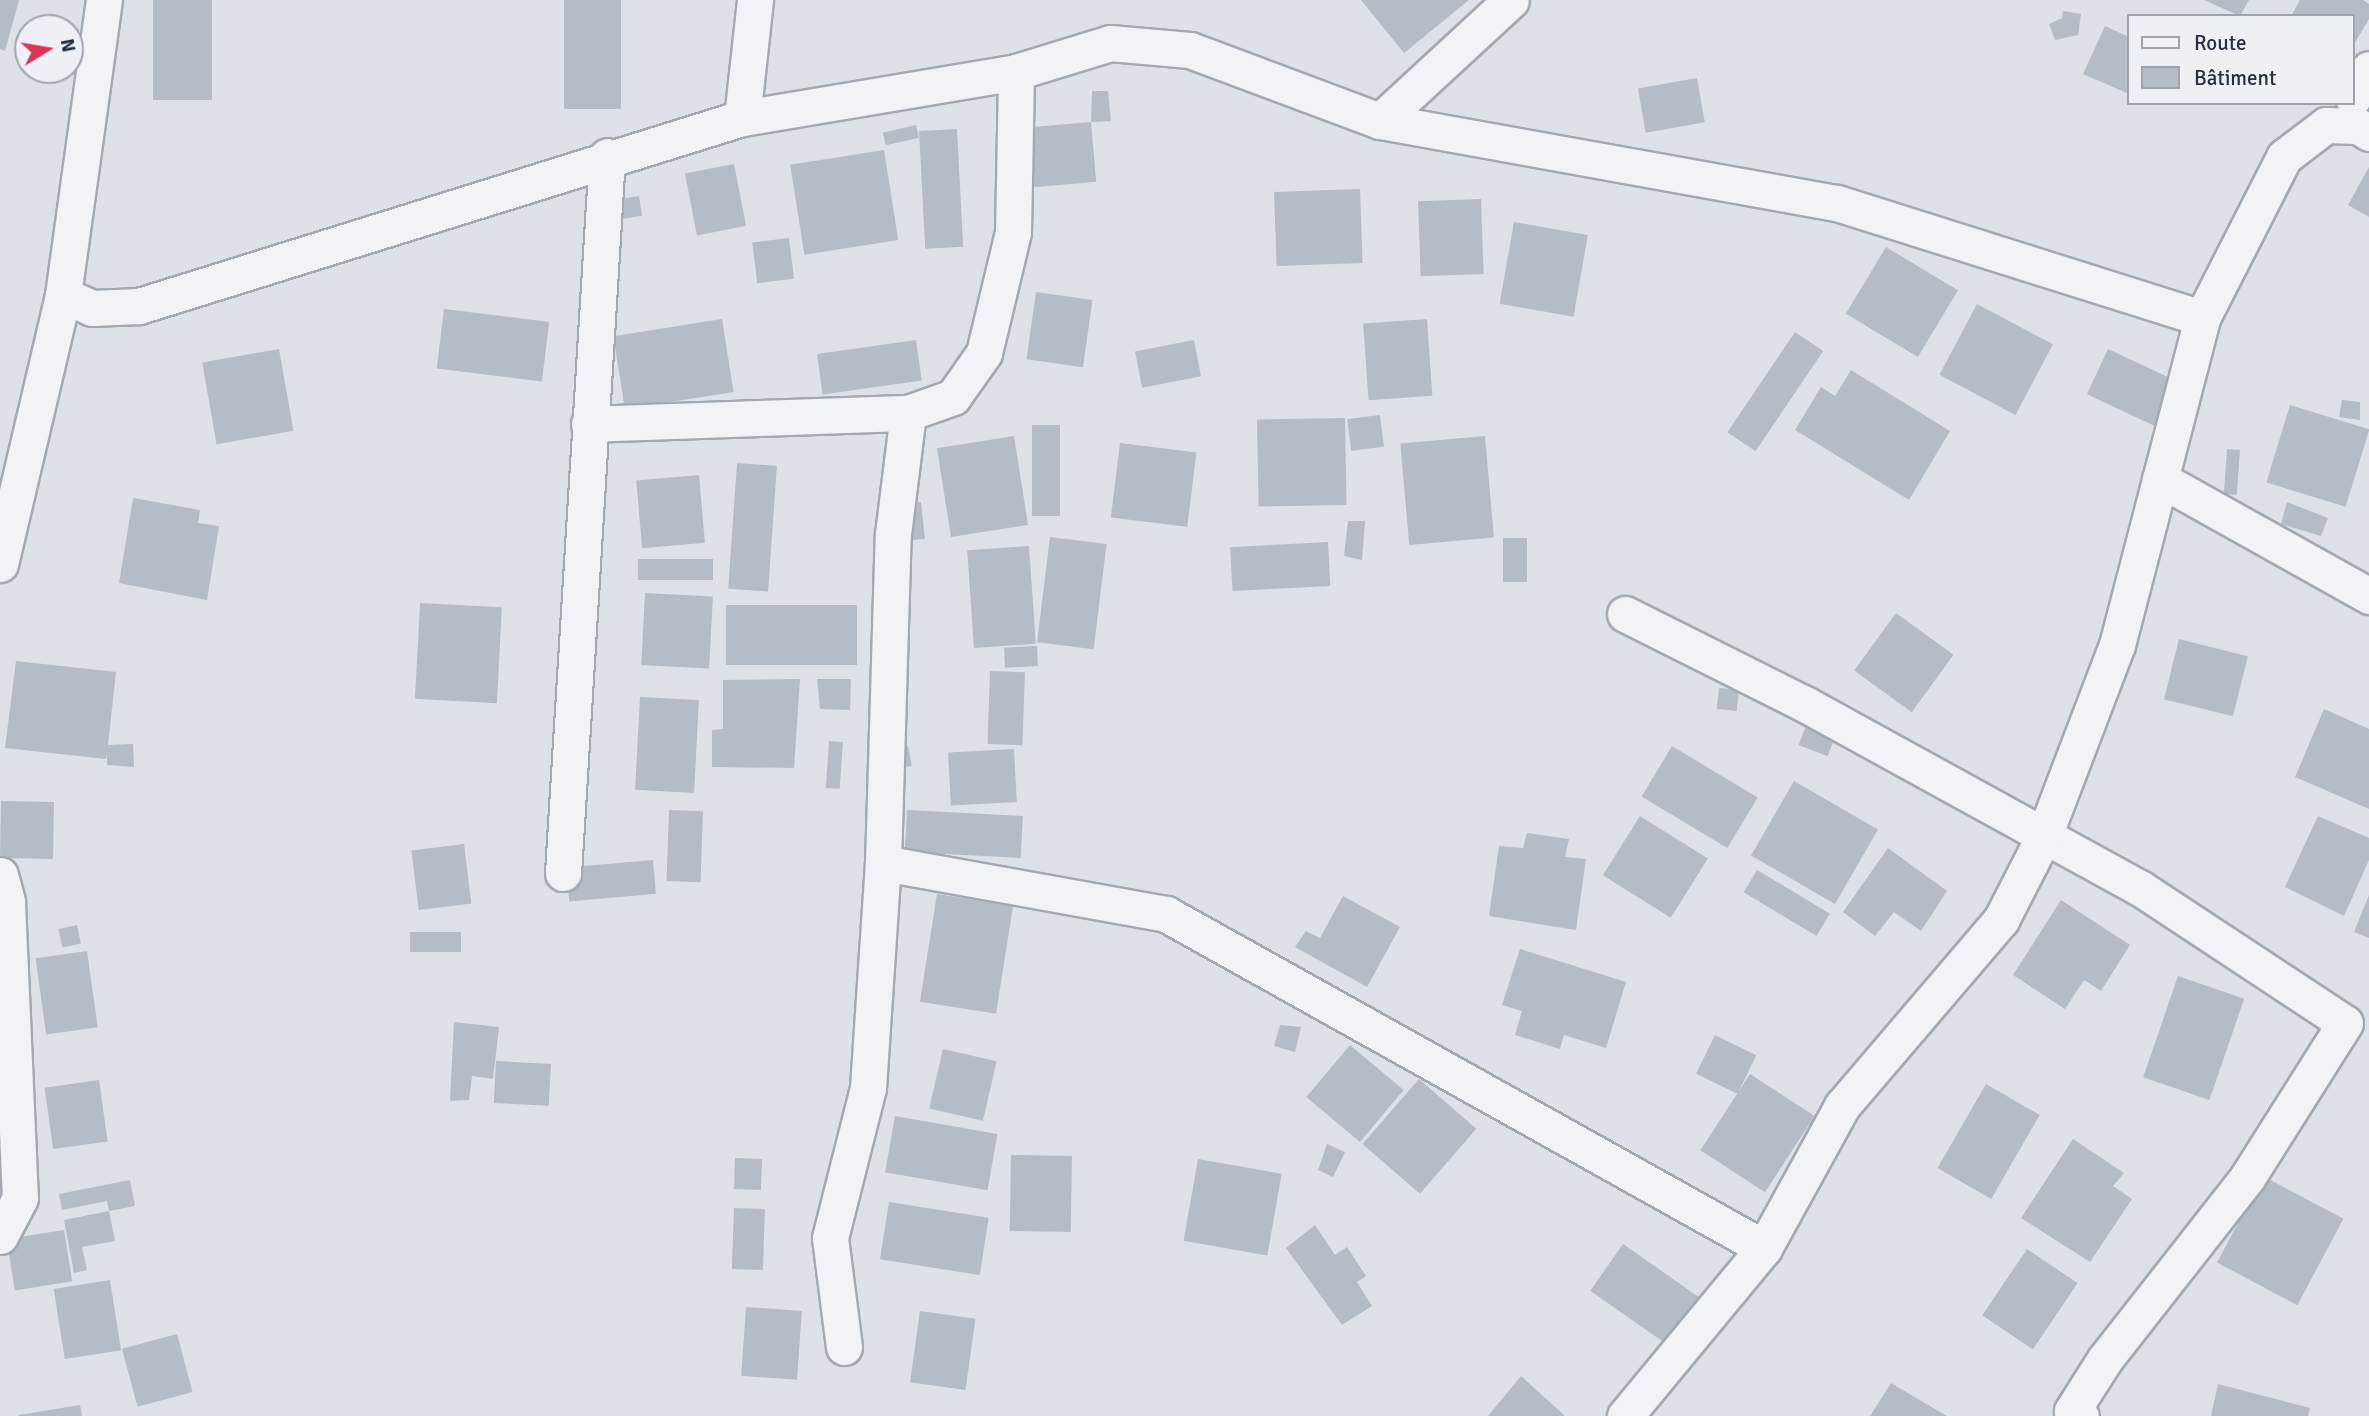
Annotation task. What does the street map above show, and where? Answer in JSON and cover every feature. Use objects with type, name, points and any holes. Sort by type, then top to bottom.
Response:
[{"type":"street","points":[[0,564],[63,295],[104,0]]},
{"type":"street","points":[[742,118],[755,0]]},
{"type":"street","points":[[1380,121],[1511,0]]},
{"type":"street","points":[[63,295],[92,308],[139,306],[426,220],[607,156],[742,118],[1016,72],[1110,43],[1190,50],[1380,121],[1838,203],[2202,318]]},
{"type":"street","points":[[1625,1416],[1764,1248],[1842,1106],[2001,920],[2045,836],[2117,645],[2202,318],[2284,157],[2326,125],[2358,115],[2369,69]]},
{"type":"street","points":[[589,424],[908,412],[953,397],[984,353],[1013,232],[1016,72]]},
{"type":"street","points":[[563,873],[607,156]]},
{"type":"street","points":[[844,1347],[830,1238],[868,1088],[883,863],[893,534],[908,412]]},
{"type":"street","points":[[2160,479],[2369,596]]},
{"type":"street","points":[[1625,614],[1805,704],[2140,888],[2345,1023],[2247,1178],[2105,1359],[2073,1414]]},
{"type":"street","points":[[883,863],[1166,914],[1764,1248]]},
{"type":"street","points":[[0,875],[7,902],[20,1198],[0,1236]]},
{"type":"building","points":[[0,0],[19,0],[5,51],[0,49]]},
{"type":"building","points":[[153,0],[212,0],[212,100],[153,100]]},
{"type":"building","points":[[564,0],[621,0],[621,109],[564,109]]},
{"type":"building","points":[[1361,0],[1469,0],[1404,53]]},
{"type":"building","points":[[2204,0],[2249,0],[2241,14]]},
{"type":"building","points":[[2300,0],[2363,0],[2369,4],[2369,19],[2355,43],[2355,14],[2292,14]]},
{"type":"building","points":[[2063,11],[2081,14],[2078,35],[2055,40],[2049,24],[2062,18]]},
{"type":"building","points":[[2105,26],[2128,37],[2128,94],[2083,74]]},
{"type":"building","points":[[1697,78],[1705,122],[1646,133],[1638,88]]},
{"type":"building","points":[[1092,91],[1108,91],[1111,121],[1091,122]]},
{"type":"building","points":[[1091,122],[1096,182],[1029,188],[1024,128]]},
{"type":"building","points":[[916,125],[919,138],[886,145],[883,133]]},
{"type":"building","points":[[957,129],[963,247],[925,249],[919,131]]},
{"type":"building","points":[[884,150],[898,240],[804,255],[790,165]]},
{"type":"building","points":[[734,164],[746,226],[697,235],[685,174]]},
{"type":"building","points":[[2369,167],[2369,217],[2348,205]]},
{"type":"building","points":[[1360,189],[1363,263],[1277,266],[1274,192]]},
{"type":"building","points":[[639,196],[642,216],[612,220],[609,201]]},
{"type":"building","points":[[1481,199],[1484,274],[1421,276],[1418,201]]},
{"type":"building","points":[[1514,222],[1588,235],[1573,317],[1500,304]]},
{"type":"building","points":[[789,238],[794,279],[757,283],[752,243]]},
{"type":"building","points":[[1886,247],[1958,290],[1918,357],[1846,314]]},
{"type":"building","points":[[1036,292],[1092,300],[1083,367],[1027,359]]},
{"type":"building","points":[[1977,304],[2053,344],[2015,415],[1939,375]]},
{"type":"building","points":[[444,309],[549,322],[542,381],[437,369]]},
{"type":"building","points":[[722,319],[734,392],[625,409],[613,336]]},
{"type":"building","points":[[1427,319],[1432,396],[1369,400],[1363,323]]},
{"type":"building","points":[[1795,332],[1823,351],[1756,451],[1727,432]]},
{"type":"building","points":[[916,340],[922,381],[823,395],[817,354]]},
{"type":"building","points":[[1194,340],[1201,376],[1142,388],[1135,351]]},
{"type":"building","points":[[279,349],[293,431],[217,444],[202,363]]},
{"type":"building","points":[[2108,349],[2179,382],[2158,427],[2087,394]]},
{"type":"building","points":[[1851,370],[1950,431],[1909,500],[1795,430],[1821,387],[1835,396]]},
{"type":"building","points":[[2342,400],[2360,402],[2360,420],[2339,417]]},
{"type":"building","points":[[2290,405],[2369,429],[2346,507],[2266,482]]},
{"type":"building","points":[[1380,415],[1384,447],[1351,451],[1347,419]]},
{"type":"building","points":[[1345,418],[1347,505],[1259,507],[1257,420]]},
{"type":"building","points":[[1032,425],[1060,425],[1060,516],[1032,516]]},
{"type":"building","points":[[1014,436],[1028,525],[951,537],[937,448]]},
{"type":"building","points":[[1485,436],[1494,538],[1409,545],[1400,443]]},
{"type":"building","points":[[1120,443],[1196,452],[1187,527],[1111,517]]},
{"type":"building","points":[[2227,449],[2240,450],[2237,495],[2224,494]]},
{"type":"building","points":[[737,463],[777,466],[768,591],[728,589]]},
{"type":"building","points":[[699,475],[705,543],[642,548],[636,480]]},
{"type":"building","points":[[133,498],[200,510],[198,523],[219,526],[207,600],[119,583]]},
{"type":"building","points":[[921,502],[925,539],[905,541],[901,504]]},
{"type":"building","points":[[2287,502],[2328,518],[2321,536],[2281,524]]},
{"type":"building","points":[[1348,521],[1365,521],[1362,560],[1344,556]]},
{"type":"building","points":[[1050,537],[1107,544],[1094,649],[1037,642]]},
{"type":"building","points":[[1503,538],[1527,538],[1527,582],[1503,582]]},
{"type":"building","points":[[1328,542],[1330,586],[1232,591],[1230,547]]},
{"type":"building","points":[[1029,546],[1036,644],[974,648],[967,550]]},
{"type":"building","points":[[638,559],[713,559],[713,580],[638,580]]},
{"type":"building","points":[[645,593],[713,597],[709,668],[641,665]]},
{"type":"building","points":[[420,603],[502,607],[497,703],[415,699]]},
{"type":"building","points":[[726,605],[857,605],[857,665],[726,665]]},
{"type":"building","points":[[1896,613],[1953,655],[1912,712],[1854,670]]},
{"type":"building","points":[[2179,639],[2248,656],[2233,716],[2164,699]]},
{"type":"building","points":[[1037,646],[1038,666],[1005,668],[1004,648]]},
{"type":"building","points":[[16,661],[116,672],[108,745],[133,744],[134,767],[107,765],[107,753],[106,759],[5,748]]},
{"type":"building","points":[[990,671],[1025,672],[1022,745],[987,744]]},
{"type":"building","points":[[800,679],[794,768],[712,767],[712,730],[723,729],[723,680]]},
{"type":"building","points":[[817,679],[851,679],[850,710],[820,709]]},
{"type":"building","points":[[1719,688],[1739,690],[1737,711],[1717,709]]},
{"type":"building","points":[[640,697],[699,700],[694,793],[635,790]]},
{"type":"building","points":[[2324,709],[2369,729],[2369,809],[2295,777]]},
{"type":"building","points":[[1809,718],[1838,729],[1828,756],[1799,745]]},
{"type":"building","points":[[829,741],[843,742],[840,789],[826,788]]},
{"type":"building","points":[[908,746],[912,766],[892,769],[888,750]]},
{"type":"building","points":[[1672,746],[1758,798],[1727,848],[1642,797]]},
{"type":"building","points":[[1014,749],[1017,802],[951,805],[948,752]]},
{"type":"building","points":[[1794,781],[1878,830],[1835,904],[1751,855]]},
{"type":"building","points":[[1,801],[54,802],[53,859],[0,858]]},
{"type":"building","points":[[669,810],[703,811],[701,882],[667,881]]},
{"type":"building","points":[[907,810],[1023,816],[1021,858],[905,852]]},
{"type":"building","points":[[1640,816],[1708,858],[1671,918],[1603,875]]},
{"type":"building","points":[[2318,816],[2369,838],[2369,860],[2344,916],[2285,887]]},
{"type":"building","points":[[1527,833],[1569,839],[1565,857],[1586,859],[1576,930],[1489,916],[1499,846],[1523,848]]},
{"type":"building","points":[[464,844],[471,904],[419,910],[411,850]]},
{"type":"building","points":[[1888,848],[1947,891],[1921,931],[1894,912],[1875,936],[1843,912]]},
{"type":"building","points":[[653,860],[656,894],[569,901],[566,868]]},
{"type":"building","points":[[1757,870],[1830,914],[1816,936],[1744,892]]},
{"type":"building","points":[[937,894],[1013,906],[996,1014],[920,1002]]},
{"type":"building","points":[[2369,895],[2369,938],[2354,932]]},
{"type":"building","points":[[1343,896],[1400,927],[1367,987],[1295,947],[1306,931],[1320,938]]},
{"type":"building","points":[[2061,900],[2130,945],[2101,991],[2084,980],[2065,1009],[2013,975]]},
{"type":"building","points":[[77,925],[81,944],[62,948],[58,929]]},
{"type":"building","points":[[410,932],[461,932],[461,952],[410,952]]},
{"type":"building","points":[[1520,949],[1626,982],[1606,1048],[1564,1035],[1560,1049],[1515,1035],[1522,1011],[1502,1005]]},
{"type":"building","points":[[87,951],[98,1027],[46,1034],[36,958]]},
{"type":"building","points":[[2178,976],[2244,999],[2209,1100],[2143,1077]]},
{"type":"building","points":[[454,1022],[499,1027],[493,1079],[472,1076],[469,1100],[450,1101]]},
{"type":"building","points":[[1280,1025],[1301,1027],[1295,1052],[1274,1046]]},
{"type":"building","points":[[1715,1035],[1756,1055],[1737,1094],[1696,1074]]},
{"type":"building","points":[[1350,1045],[1404,1090],[1360,1142],[1306,1097]]},
{"type":"building","points":[[943,1049],[997,1061],[983,1121],[929,1108]]},
{"type":"building","points":[[496,1061],[551,1064],[549,1106],[494,1103]]},
{"type":"building","points":[[1750,1074],[1815,1116],[1765,1192],[1700,1150]]},
{"type":"building","points":[[1419,1079],[1476,1129],[1420,1194],[1363,1144]]},
{"type":"building","points":[[99,1080],[108,1141],[53,1149],[45,1088]]},
{"type":"building","points":[[1986,1084],[2040,1115],[1991,1199],[1938,1168]]},
{"type":"building","points":[[895,1116],[997,1134],[988,1190],[885,1172]]},
{"type":"building","points":[[2073,1139],[2124,1173],[2113,1186],[2132,1199],[2090,1262],[2021,1218]]},
{"type":"building","points":[[1327,1144],[1345,1152],[1333,1177],[1318,1170]]},
{"type":"building","points":[[1011,1155],[1072,1156],[1071,1232],[1010,1231]]},
{"type":"building","points":[[735,1158],[762,1159],[761,1190],[734,1189]]},
{"type":"building","points":[[1198,1159],[1282,1174],[1267,1255],[1184,1241]]},
{"type":"building","points":[[2263,1176],[2343,1219],[2297,1305],[2217,1263]]},
{"type":"building","points":[[130,1180],[135,1206],[109,1211],[107,1201],[62,1210],[59,1194]]},
{"type":"building","points":[[889,1202],[989,1218],[980,1275],[880,1259]]},
{"type":"building","points":[[734,1208],[765,1209],[763,1270],[732,1269]]},
{"type":"building","points":[[109,1211],[115,1241],[82,1247],[87,1270],[74,1273],[64,1220]]},
{"type":"building","points":[[1315,1225],[1335,1255],[1347,1247],[1366,1276],[1357,1282],[1372,1306],[1342,1325],[1286,1248]]},
{"type":"building","points":[[64,1230],[72,1281],[15,1290],[7,1239]]},
{"type":"building","points":[[1623,1244],[1703,1300],[1671,1347],[1590,1291]]},
{"type":"building","points":[[2027,1249],[2078,1283],[2033,1349],[1982,1315]]},
{"type":"building","points":[[110,1280],[121,1350],[65,1359],[54,1289]]},
{"type":"building","points":[[746,1307],[802,1311],[797,1380],[741,1376]]},
{"type":"building","points":[[920,1311],[975,1319],[965,1390],[910,1382]]},
{"type":"building","points":[[177,1334],[193,1392],[137,1407],[122,1349]]},
{"type":"building","points":[[1521,1376],[1565,1416],[1488,1416]]},
{"type":"building","points":[[1891,1383],[1947,1416],[1870,1416]]},
{"type":"building","points":[[2218,1384],[2310,1408],[2308,1416],[2211,1416]]},
{"type":"building","points":[[80,1405],[82,1416],[19,1416],[19,1415]]}]
